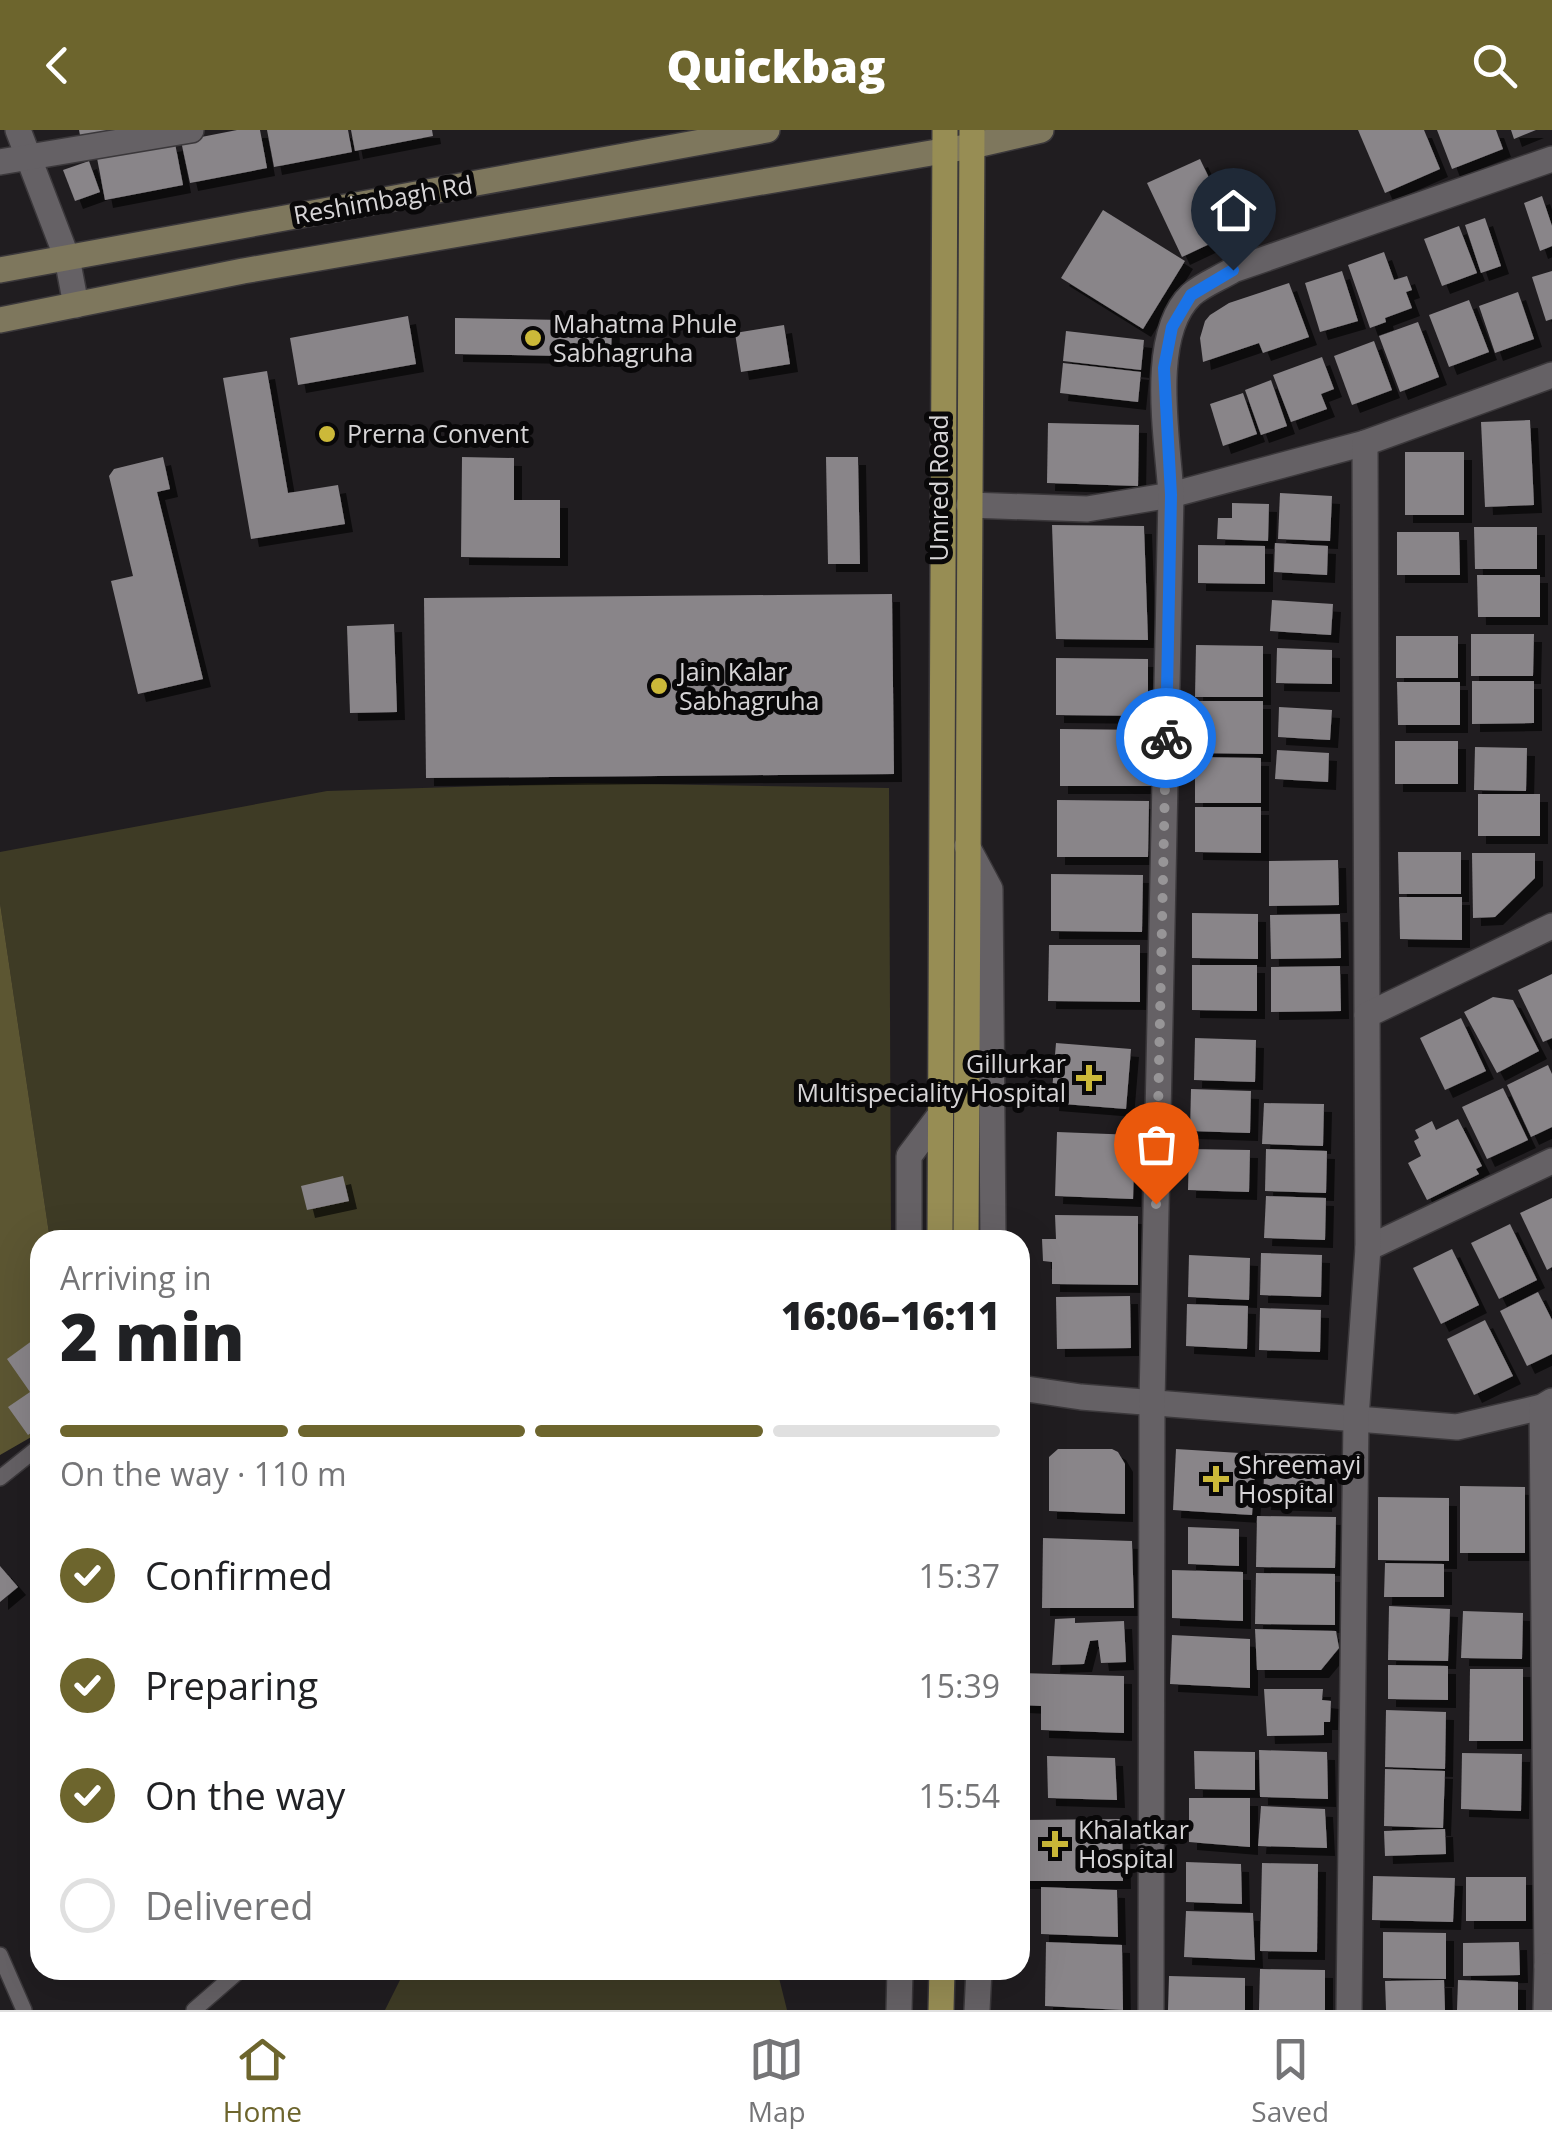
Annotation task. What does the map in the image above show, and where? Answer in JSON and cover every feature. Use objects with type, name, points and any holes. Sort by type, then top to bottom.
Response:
[{"type":"main road","name":"Reshimbagh Rd","points":[[0,270],[767,130]]},
{"type":"main road","points":[[0,320],[944,140],[1041,130]]},
{"type":"main road","name":"Umred Road","points":[[966,1230],[967,846],[956,687],[969,505],[972,138]]},
{"type":"main road","points":[[940,1230],[940,1115],[956,687],[944,140]]},
{"type":"main road","points":[[941,2010],[942,1980]]},
{"type":"street","points":[[18,130],[67,258],[76,305]]},
{"type":"street","points":[[0,162],[191,130]]},
{"type":"street","points":[[1150,2010],[1152,1401],[1171,495],[1164,368],[1172,327],[1191,295],[1233,270],[1552,160]]},
{"type":"street","points":[[969,505],[1087,509],[1171,495],[1365,443],[1552,375]]},
{"type":"street","points":[[1349,2010],[1356,1418],[1368,1248],[1365,443]]},
{"type":"street","points":[[967,846],[990,890],[993,1230]]},
{"type":"street","points":[[1367,1015],[1552,926]]},
{"type":"street","points":[[909,1230],[909,1156],[940,1115]]},
{"type":"street","points":[[1368,1248],[1552,1161]]},
{"type":"street","points":[[1030,1389],[1081,1397],[1457,1427],[1547,1404],[1550,1964],[1546,2010]]},
{"type":"street","points":[[899,2010],[900,1980]]},
{"type":"street","points":[[978,2010],[979,1980]]},
{"type":"lane","points":[[0,1478],[30,1454]]},
{"type":"lane","points":[[0,1955],[24,2010]]},
{"type":"lane","points":[[194,2010],[228,1980]]},
{"type":"shaded area","points":[[586,783],[889,788],[891,1230],[49,1230],[0,903],[0,852],[327,791]]},
{"type":"shaded area","points":[[0,903],[49,1230],[30,1230],[30,1438],[0,1455]]},
{"type":"shaded area","points":[[400,1980],[780,1980],[787,2010],[385,2010]]},
{"type":"building","points":[[79,130],[116,130],[82,146]]},
{"type":"building","points":[[237,130],[260,130],[267,168],[190,183],[181,141]]},
{"type":"building","points":[[267,130],[348,130],[352,152],[274,167]]},
{"type":"building","points":[[351,130],[432,130],[433,136],[355,151]]},
{"type":"building","points":[[1358,130],[1424,130],[1440,169],[1385,193]]},
{"type":"building","points":[[1437,130],[1496,130],[1503,149],[1452,169]]},
{"type":"building","points":[[1511,130],[1536,130],[1514,139]]},
{"type":"building","points":[[175,143],[183,185],[105,200],[97,158]]},
{"type":"building","points":[[1200,159],[1235,232],[1182,257],[1147,183]]},
{"type":"building","points":[[89,161],[100,192],[75,201],[63,170]]},
{"type":"building","points":[[1542,196],[1552,226],[1552,246],[1540,251],[1524,203]]},
{"type":"building","points":[[1103,210],[1185,261],[1143,329],[1061,278]]},
{"type":"building","points":[[1485,218],[1501,266],[1481,273],[1465,225]]},
{"type":"building","points":[[1459,226],[1477,273],[1442,286],[1424,239]]},
{"type":"building","points":[[1384,252],[1394,280],[1407,276],[1412,290],[1406,292],[1412,308],[1370,328],[1348,265]]},
{"type":"building","points":[[1342,271],[1358,321],[1320,332],[1305,283]]},
{"type":"building","points":[[1552,271],[1552,319],[1546,321],[1532,277]]},
{"type":"building","points":[[1289,283],[1309,337],[1263,353],[1259,343],[1203,362],[1200,338],[1210,315],[1229,303]]},
{"type":"building","points":[[1518,292],[1534,339],[1495,353],[1479,306]]},
{"type":"building","points":[[1469,300],[1489,352],[1449,367],[1429,315]]},
{"type":"building","points":[[408,316],[416,364],[298,385],[290,338]]},
{"type":"building","name":"Mahatma Phule Sabhagruha","points":[[455,318],[612,321],[611,357],[455,354]]},
{"type":"building","points":[[1418,322],[1439,377],[1400,392],[1379,336]]},
{"type":"building","points":[[784,325],[790,364],[741,372],[735,333]]},
{"type":"building","points":[[1066,331],[1144,340],[1141,370],[1063,361]]},
{"type":"building","points":[[1374,341],[1392,390],[1352,405],[1334,356]]},
{"type":"building","points":[[1322,357],[1334,389],[1321,394],[1327,409],[1291,422],[1273,375]]},
{"type":"building","points":[[1063,363],[1141,372],[1138,402],[1060,393]]},
{"type":"building","points":[[267,371],[288,493],[338,485],[345,524],[251,539],[223,378]]},
{"type":"building","points":[[1271,380],[1287,426],[1261,435],[1245,390]]},
{"type":"building","points":[[1243,393],[1257,434],[1223,446],[1210,404]]},
{"type":"building","points":[[1530,420],[1534,505],[1485,507],[1481,422]]},
{"type":"building","points":[[1048,423],[1139,425],[1138,486],[1047,483]]},
{"type":"building","points":[[1405,452],[1464,452],[1464,515],[1405,515]]},
{"type":"building","points":[[163,457],[170,489],[157,492],[203,679],[138,694],[111,581],[133,576],[109,476],[114,469]]},
{"type":"building","points":[[462,457],[514,458],[514,500],[560,500],[560,558],[461,557]]},
{"type":"building","points":[[826,457],[858,457],[860,564],[828,564]]},
{"type":"building","points":[[1280,493],[1332,496],[1330,541],[1278,539]]},
{"type":"building","points":[[1232,503],[1269,504],[1268,541],[1217,539],[1218,518],[1232,518]]},
{"type":"building","points":[[1052,525],[1144,526],[1148,640],[1056,639]]},
{"type":"building","points":[[1474,527],[1537,527],[1537,569],[1475,569]]},
{"type":"building","points":[[1397,532],[1459,532],[1460,575],[1397,575]]},
{"type":"building","points":[[1275,543],[1328,546],[1327,575],[1274,572]]},
{"type":"building","points":[[1198,545],[1265,546],[1265,584],[1198,583]]},
{"type":"building","points":[[1477,575],[1540,575],[1540,617],[1478,617]]},
{"type":"building","name":"Jain Kalar Sabhagruha","points":[[892,594],[894,774],[426,778],[424,598]]},
{"type":"building","points":[[1272,600],[1333,604],[1331,635],[1270,631]]},
{"type":"building","points":[[394,624],[397,712],[350,713],[347,626]]},
{"type":"building","points":[[1471,634],[1534,634],[1533,676],[1471,676]]},
{"type":"building","points":[[1396,636],[1458,636],[1458,678],[1396,678]]},
{"type":"building","points":[[1196,645],[1263,646],[1263,697],[1195,697]]},
{"type":"building","points":[[1277,648],[1332,650],[1332,684],[1276,683]]},
{"type":"building","points":[[1056,658],[1148,659],[1148,716],[1056,715]]},
{"type":"building","points":[[1472,681],[1534,681],[1534,723],[1472,724]]},
{"type":"building","points":[[1397,682],[1460,682],[1460,725],[1398,725]]},
{"type":"building","points":[[1195,701],[1263,701],[1263,754],[1196,753]]},
{"type":"building","points":[[1279,707],[1332,710],[1330,740],[1278,737]]},
{"type":"building","points":[[1060,729],[1152,730],[1152,786],[1060,786]]},
{"type":"building","points":[[1395,741],[1458,741],[1458,784],[1395,784]]},
{"type":"building","points":[[1475,747],[1527,748],[1526,791],[1474,790]]},
{"type":"building","points":[[1277,750],[1329,753],[1328,782],[1275,779]]},
{"type":"building","points":[[1195,757],[1261,758],[1261,803],[1195,803]]},
{"type":"building","points":[[1478,794],[1540,794],[1540,836],[1478,836]]},
{"type":"building","points":[[1057,800],[1149,801],[1148,857],[1057,857]]},
{"type":"building","points":[[1195,807],[1261,807],[1261,853],[1195,852]]},
{"type":"building","points":[[1398,852],[1461,852],[1461,894],[1399,894]]},
{"type":"building","points":[[1472,853],[1535,853],[1535,878],[1495,917],[1473,918]]},
{"type":"building","points":[[1338,860],[1339,905],[1269,906],[1269,861]]},
{"type":"building","points":[[1051,874],[1143,875],[1142,932],[1051,931]]},
{"type":"building","points":[[1399,897],[1462,897],[1462,940],[1400,939]]},
{"type":"building","points":[[1192,913],[1258,914],[1258,959],[1192,958]]},
{"type":"building","points":[[1340,914],[1341,958],[1271,959],[1270,915]]},
{"type":"building","points":[[1049,945],[1140,945],[1140,1002],[1048,1001]]},
{"type":"building","points":[[1192,965],[1257,965],[1257,1011],[1192,1010]]},
{"type":"building","points":[[1340,966],[1341,1011],[1271,1012],[1271,967]]},
{"type":"building","points":[[1552,974],[1552,1038],[1543,1042],[1518,990]]},
{"type":"building","points":[[1493,997],[1513,1000],[1539,1051],[1497,1073],[1464,1012]]},
{"type":"building","points":[[1461,1018],[1486,1071],[1445,1090],[1420,1038]]},
{"type":"building","points":[[1195,1038],[1256,1040],[1255,1082],[1194,1080]]},
{"type":"building","points":[[1056,1043],[1131,1049],[1126,1109],[1051,1103]]},
{"type":"building","points":[[1548,1065],[1552,1074],[1552,1127],[1531,1137],[1507,1085]]},
{"type":"building","points":[[1503,1088],[1528,1140],[1487,1159],[1462,1107]]},
{"type":"building","points":[[1191,1089],[1251,1091],[1250,1133],[1190,1131]]},
{"type":"building","points":[[1264,1103],[1324,1104],[1323,1146],[1262,1144]]},
{"type":"building","points":[[1458,1119],[1482,1166],[1476,1169],[1479,1174],[1427,1200],[1408,1163],[1421,1156],[1414,1141],[1419,1138],[1415,1130],[1432,1121],[1436,1130]]},
{"type":"building","points":[[1057,1132],[1135,1135],[1133,1199],[1055,1196]]},
{"type":"building","points":[[1189,1149],[1250,1150],[1249,1192],[1188,1190]]},
{"type":"building","points":[[1266,1149],[1327,1151],[1326,1193],[1265,1191]]},
{"type":"building","points":[[343,1176],[349,1201],[307,1210],[301,1186]]},
{"type":"building","points":[[1266,1196],[1326,1198],[1325,1240],[1264,1238]]},
{"type":"building","points":[[1552,1198],[1552,1267],[1547,1270],[1520,1213]]},
{"type":"building","points":[[1055,1215],[1138,1216],[1138,1285],[1052,1284],[1052,1262],[1043,1261],[1042,1239],[1056,1239]]},
{"type":"building","points":[[1510,1224],[1537,1280],[1499,1299],[1471,1243]]},
{"type":"building","points":[[1452,1249],[1479,1305],[1441,1324],[1413,1268]]},
{"type":"building","points":[[1261,1253],[1322,1255],[1321,1297],[1260,1295]]},
{"type":"building","points":[[1189,1255],[1250,1258],[1249,1300],[1188,1297]]},
{"type":"building","points":[[1538,1292],[1552,1320],[1552,1354],[1527,1366],[1500,1311]]},
{"type":"building","points":[[1130,1296],[1131,1348],[1057,1349],[1056,1297]]},
{"type":"building","points":[[1187,1304],[1248,1306],[1247,1349],[1186,1346]]},
{"type":"building","points":[[1260,1308],[1321,1310],[1320,1352],[1259,1350]]},
{"type":"building","points":[[1485,1320],[1513,1376],[1474,1395],[1447,1339]]},
{"type":"building","points":[[30,1342],[30,1392],[7,1359]]},
{"type":"building","points":[[30,1392],[30,1434],[28,1435],[8,1407]]},
{"type":"building","points":[[1058,1449],[1118,1452],[1125,1464],[1125,1514],[1049,1511],[1049,1457]]},
{"type":"building","points":[[1176,1449],[1256,1454],[1252,1515],[1173,1510]]},
{"type":"building","points":[[1265,1453],[1325,1454],[1324,1504],[1263,1502]]},
{"type":"building","points":[[1460,1486],[1525,1487],[1525,1553],[1460,1553]]},
{"type":"building","points":[[1378,1497],[1449,1498],[1449,1561],[1378,1560]]},
{"type":"building","points":[[1257,1516],[1336,1517],[1335,1568],[1256,1567]]},
{"type":"building","points":[[1188,1527],[1239,1529],[1239,1566],[1188,1564]]},
{"type":"building","points":[[1043,1538],[1132,1541],[1134,1608],[1042,1608]]},
{"type":"building","points":[[1385,1563],[1444,1564],[1444,1597],[1384,1597]]},
{"type":"building","points":[[0,1566],[18,1587],[0,1602]]},
{"type":"building","points":[[1172,1570],[1243,1572],[1243,1621],[1172,1618]]},
{"type":"building","points":[[1256,1573],[1335,1574],[1335,1625],[1255,1624]]},
{"type":"building","points":[[1389,1606],[1450,1609],[1448,1661],[1388,1660]]},
{"type":"building","points":[[1463,1611],[1523,1613],[1522,1659],[1461,1658]]},
{"type":"building","points":[[1075,1618],[1075,1623],[1124,1621],[1126,1662],[1101,1663],[1098,1640],[1090,1641],[1084,1664],[1052,1665],[1055,1619]]},
{"type":"building","points":[[1255,1629],[1336,1631],[1339,1648],[1321,1670],[1257,1670]]},
{"type":"building","points":[[1172,1635],[1250,1639],[1250,1688],[1170,1684]]},
{"type":"building","points":[[1388,1665],[1448,1666],[1448,1700],[1388,1699]]},
{"type":"building","points":[[1470,1669],[1523,1669],[1523,1741],[1469,1741]]},
{"type":"building","points":[[1030,1673],[1124,1676],[1124,1733],[1041,1730],[1041,1706],[1030,1705]]},
{"type":"building","points":[[1264,1689],[1323,1689],[1322,1700],[1331,1701],[1330,1722],[1324,1722],[1324,1735],[1267,1736]]},
{"type":"building","points":[[1386,1710],[1446,1712],[1445,1769],[1385,1767]]},
{"type":"building","points":[[1259,1750],[1327,1752],[1328,1799],[1260,1797]]},
{"type":"building","points":[[1194,1751],[1255,1752],[1255,1790],[1195,1789]]},
{"type":"building","points":[[1462,1753],[1522,1754],[1521,1811],[1461,1809]]},
{"type":"building","points":[[1047,1756],[1115,1758],[1117,1800],[1048,1798]]},
{"type":"building","points":[[1385,1769],[1445,1771],[1443,1828],[1384,1826]]},
{"type":"building","points":[[1189,1798],[1250,1798],[1250,1847],[1189,1842]]},
{"type":"building","points":[[1261,1806],[1325,1809],[1327,1848],[1258,1846]]},
{"type":"building","points":[[1122,1819],[1123,1881],[1030,1881],[1030,1820]]},
{"type":"building","points":[[1445,1829],[1446,1854],[1385,1856],[1384,1831]]},
{"type":"building","points":[[1186,1862],[1241,1864],[1242,1904],[1186,1902]]},
{"type":"building","points":[[1262,1863],[1318,1864],[1317,1952],[1260,1951]]},
{"type":"building","points":[[1373,1876],[1455,1878],[1453,1922],[1372,1920]]},
{"type":"building","points":[[1466,1877],[1526,1877],[1526,1921],[1466,1921]]},
{"type":"building","points":[[1041,1887],[1117,1890],[1118,1937],[1041,1934]]},
{"type":"building","points":[[1186,1911],[1253,1913],[1255,1960],[1184,1957]]},
{"type":"building","points":[[1383,1932],[1446,1933],[1446,1979],[1383,1978]]},
{"type":"building","points":[[1046,1942],[1122,1945],[1123,2010],[1045,2006]]},
{"type":"building","points":[[1519,1942],[1520,1975],[1463,1976],[1463,1943]]},
{"type":"building","points":[[1260,1969],[1325,1970],[1325,2010],[1259,2010]]},
{"type":"building","points":[[1169,1976],[1245,1978],[1245,2010],[1168,2010]]},
{"type":"building","points":[[1444,1980],[1445,2010],[1386,2010],[1385,1981]]},
{"type":"building","points":[[1458,1980],[1518,1982],[1518,2010],[1457,2010]]},
{"type":"way so far","points":[[1156,1204],[1166,738]]},
{"type":"place","name":"Mahatma Phule Sabhagruha","points":[[533,338]]},
{"type":"place","name":"Prerna Convent","points":[[327,434]]},
{"type":"place","name":"Jain Kalar Sabhagruha","points":[[659,686]]},
{"type":"place","name":"Gillurkar Multispeciality Hospital","points":[[1089,1078]]},
{"type":"place","name":"Shreemayi Hospital","points":[[1216,1479]]},
{"type":"place","name":"Khalatkar Hospital","points":[[1055,1844]]},
{"type":"route","points":[[1166,738],[1171,495],[1164,368],[1172,327],[1191,295],[1233,270]]}]
